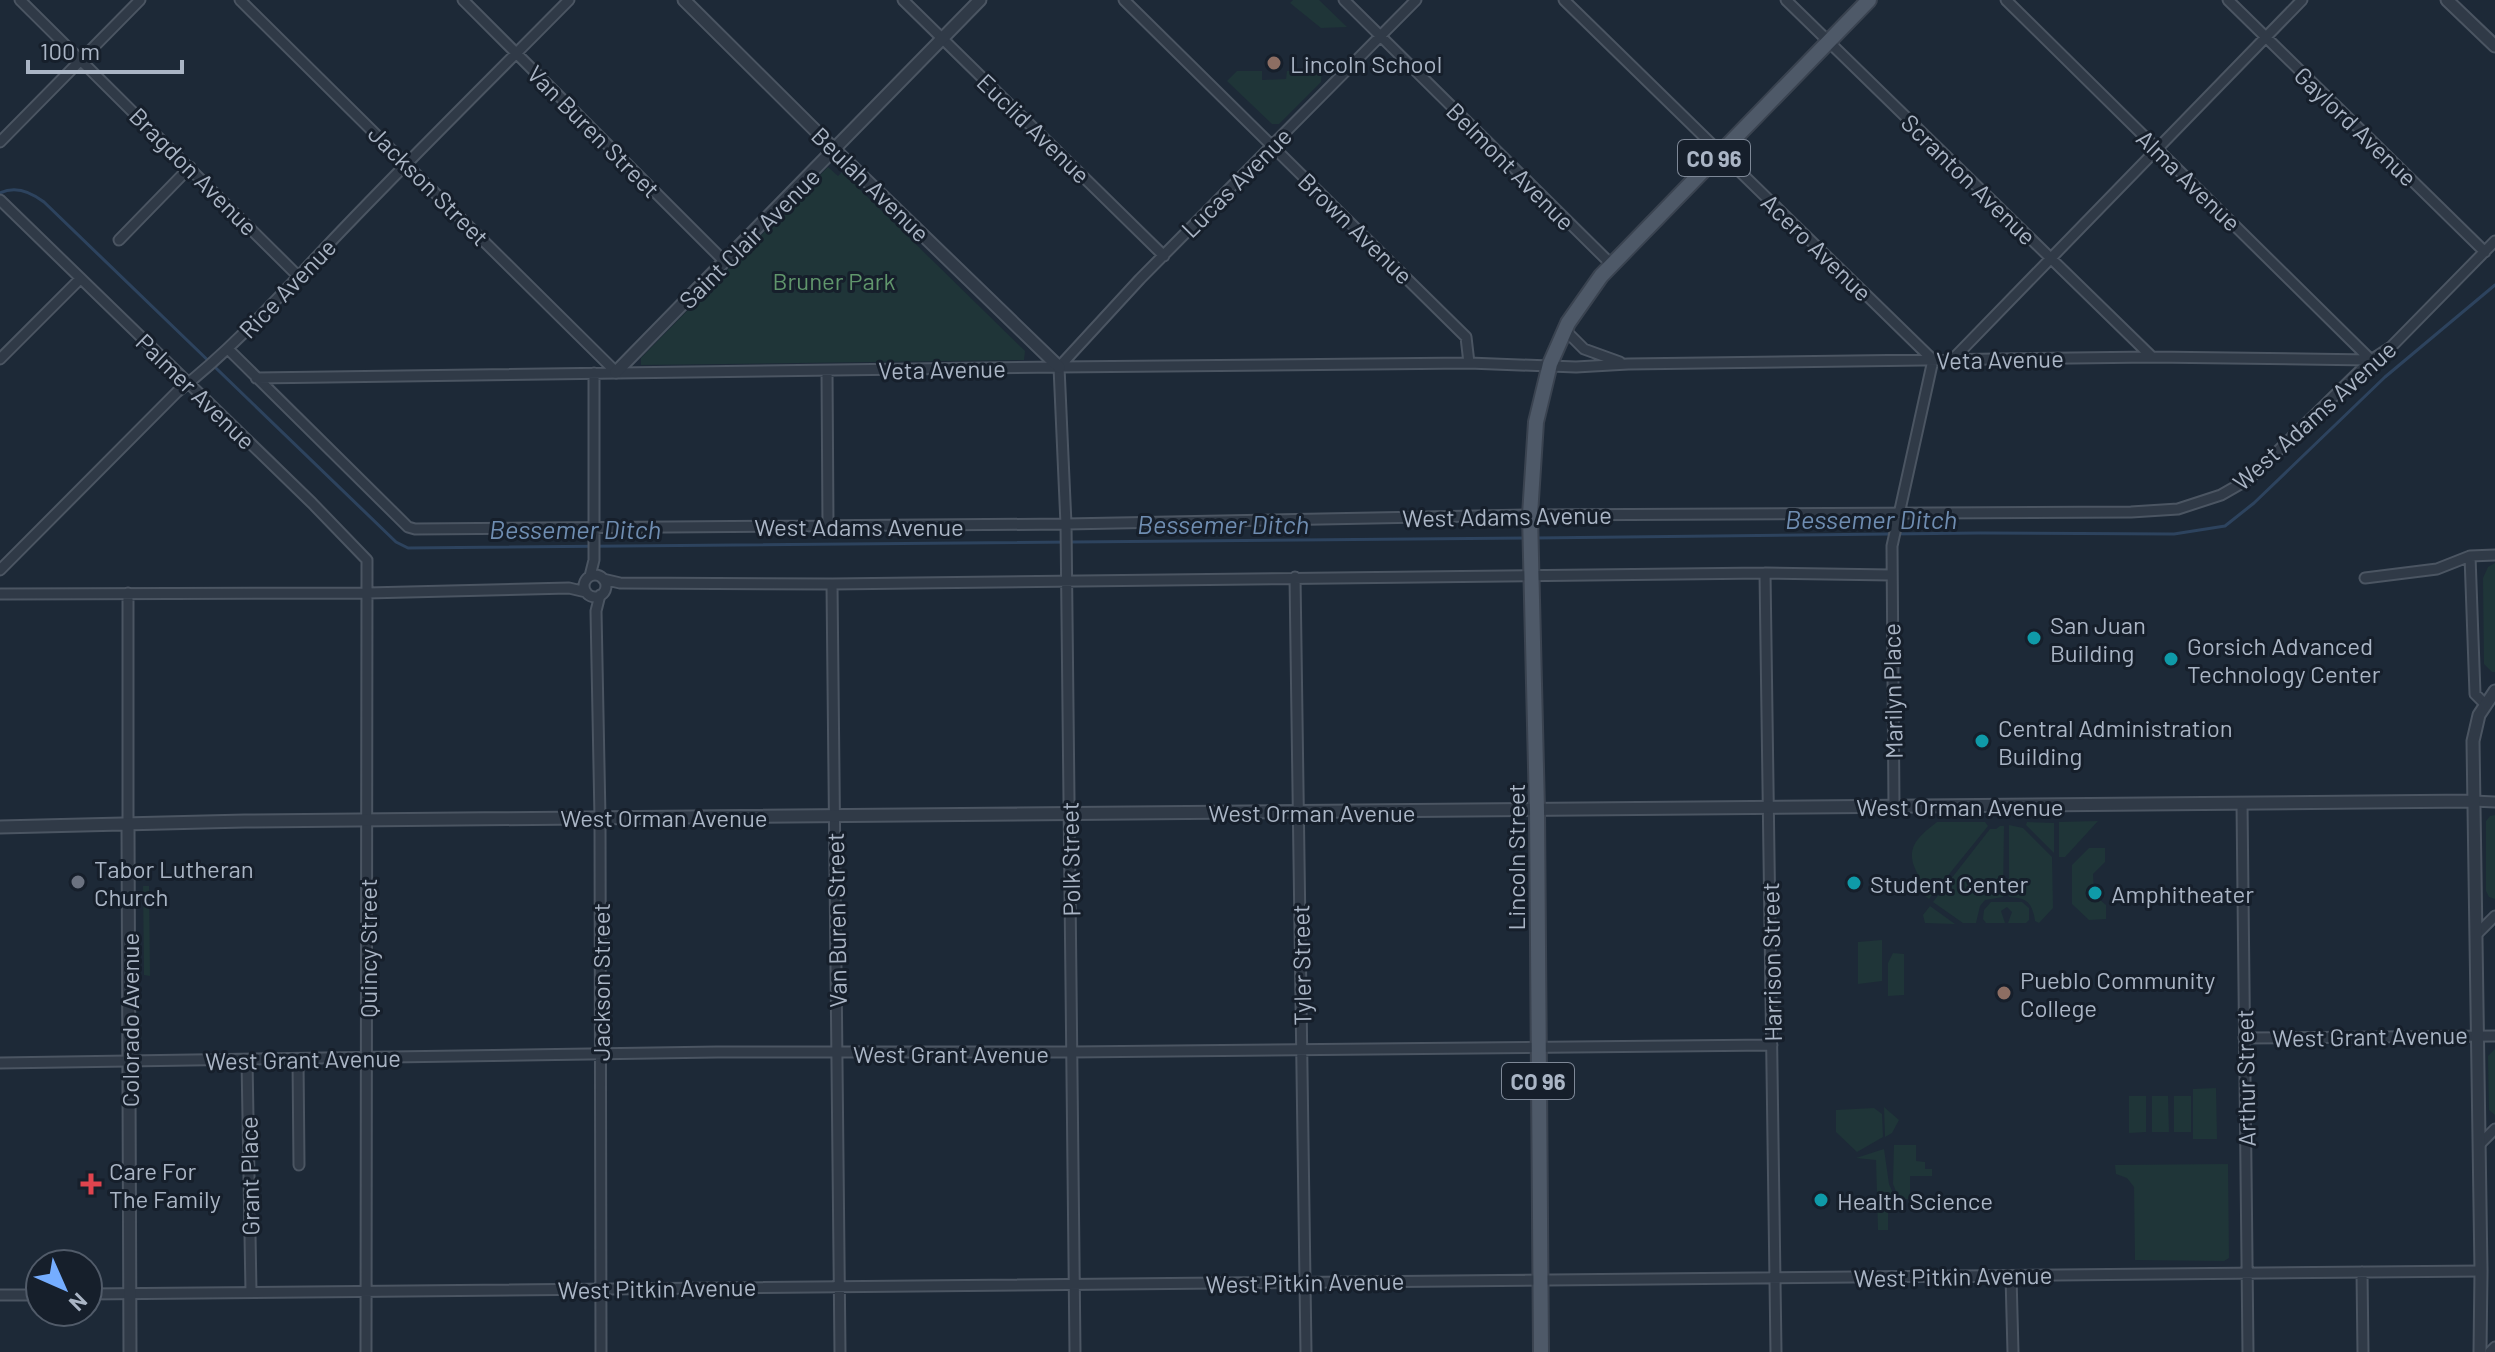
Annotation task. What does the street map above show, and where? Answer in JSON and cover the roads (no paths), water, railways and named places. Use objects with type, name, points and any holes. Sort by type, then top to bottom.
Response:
[{"type":"main road","name":"CO 96","points":[[1550,364],[1575,311],[1611,264],[1869,0]]},
{"type":"main road","name":"Lincoln Street","points":[[1541,1352],[1537,810],[1530,522],[1536,422],[1550,364]]},
{"type":"street","name":"Bragdon Avenue","points":[[20,0],[298,276]]},
{"type":"street","points":[[0,142],[140,0]]},
{"type":"street","name":"Jackson Street","points":[[240,0],[616,372]]},
{"type":"street","name":"Van Buren Street","points":[[463,0],[725,262]]},
{"type":"street","name":"Rice Avenue","points":[[0,570],[188,384],[228,349],[569,0]]},
{"type":"street","name":"Beulah Avenue","points":[[684,0],[1059,367]]},
{"type":"street","name":"Euclid Avenue","points":[[903,0],[1164,256]]},
{"type":"street","name":"Saint Clair Avenue","points":[[616,372],[980,0]]},
{"type":"street","name":"Brown Avenue","points":[[1124,0],[1466,337],[1469,363]]},
{"type":"street","name":"Belmont Avenue","points":[[1344,0],[1611,264]]},
{"type":"street","name":"Lucas Avenue","points":[[1059,367],[1416,0]]},
{"type":"street","name":"Acero Avenue","points":[[1564,0],[1933,360]]},
{"type":"street","name":"Scranton Avenue","points":[[1786,0],[2152,357]]},
{"type":"street","name":"Alma Avenue","points":[[2006,0],[2371,360]]},
{"type":"street","name":"Gaylord Avenue","points":[[2228,0],[2485,252]]},
{"type":"street","points":[[1952,360],[2302,0]]},
{"type":"street","points":[[2447,0],[2495,46]]},
{"type":"street","points":[[119,240],[190,167]]},
{"type":"street","name":"Palmer Avenue","points":[[0,200],[367,560],[367,593]]},
{"type":"street","name":"West Adams Avenue","points":[[256,378],[408,527],[415,529],[594,534],[828,525],[1530,522],[1900,512],[2131,512],[2178,509],[2221,495],[2249,479],[2371,360],[2391,347],[2495,241]]},
{"type":"street","points":[[0,359],[80,279]]},
{"type":"street","name":"Veta Avenue","points":[[1565,330],[1584,349],[1628,364]]},
{"type":"street","points":[[228,349],[256,378]]},
{"type":"street","name":"Veta Avenue","points":[[256,378],[1469,363],[1590,367],[2152,357],[2371,360]]},
{"type":"street","points":[[1900,512],[1933,360]]},
{"type":"street","name":"Polk Street","points":[[1059,367],[1067,581],[1075,1352]]},
{"type":"street","points":[[827,371],[828,525]]},
{"type":"street","name":"Jackson Street","points":[[594,373],[594,562],[600,818],[601,1352]]},
{"type":"street","name":"Marilyn Place","points":[[1894,806],[1891,575],[1895,524],[1900,512]]},
{"type":"street","points":[[2365,578],[2437,569],[2470,556],[2495,555]]},
{"type":"street","points":[[2470,556],[2475,694],[2485,704]]},
{"type":"street","points":[[0,594],[367,593],[569,588],[620,583],[1067,581],[1532,570],[1891,575]]},
{"type":"street","name":"Harrison Street","points":[[1765,573],[1776,1352]]},
{"type":"street","name":"Tyler Street","points":[[1295,577],[1306,1352]]},
{"type":"street","name":"Van Buren Street","points":[[832,584],[840,1352]]},
{"type":"street","name":"Colorado Avenue","points":[[128,593],[130,1352]]},
{"type":"street","name":"Quincy Street","points":[[366,1352],[367,593]]},
{"type":"street","points":[[2480,1352],[2474,728],[2495,691]]},
{"type":"street","name":"West Orman Avenue","points":[[0,827],[245,821],[2495,802]]},
{"type":"street","name":"Arthur Street","points":[[2242,803],[2248,1352]]},
{"type":"street","points":[[2477,934],[2495,916]]},
{"type":"street","name":"West Grant Avenue","points":[[2244,1038],[2495,1036]]},
{"type":"street","name":"West Grant Avenue","points":[[0,1063],[600,1054],[1772,1045]]},
{"type":"street","name":"Grant Place","points":[[247,1060],[251,1292]]},
{"type":"street","points":[[298,1060],[299,1165]]},
{"type":"street","points":[[2479,1145],[2495,1129]]},
{"type":"street","name":"West Pitkin Avenue","points":[[104,1294],[2481,1271]]},
{"type":"street","points":[[2362,1272],[2363,1352]]},
{"type":"street","points":[[2011,1276],[2013,1352]]},
{"type":"street","points":[[0,1295],[24,1295]]},
{"type":"street","points":[[2490,1352],[2495,1347]]},
{"type":"waterway","name":"Bessemer Ditch","points":[[0,193],[23,191],[44,202],[396,542],[408,548],[1528,538]]},
{"type":"waterway","name":"Bessemer Ditch","points":[[1535,538],[2174,534],[2225,526],[2254,503],[2385,377],[2495,285]]},
{"type":"place","name":"Lincoln School","points":[[1274,63]]},
{"type":"place","name":"San Juan Building","points":[[2034,638]]},
{"type":"place","name":"Gorsich Advanced Technology Center","points":[[2171,659]]},
{"type":"place","name":"Central Administration Building","points":[[1982,741]]},
{"type":"place","name":"Tabor Lutheran Church","points":[[78,882]]},
{"type":"place","name":"Student Center","points":[[1854,883]]},
{"type":"place","name":"Amphitheater","points":[[2095,893]]},
{"type":"place","name":"Pueblo Community College","points":[[2004,993]]},
{"type":"place","name":"Care For The Family","points":[[91,1184]]},
{"type":"place","name":"Health Science","points":[[1821,1200]]},
{"type":"park label","name":"Bruner Park","points":[[834,280]]}]
